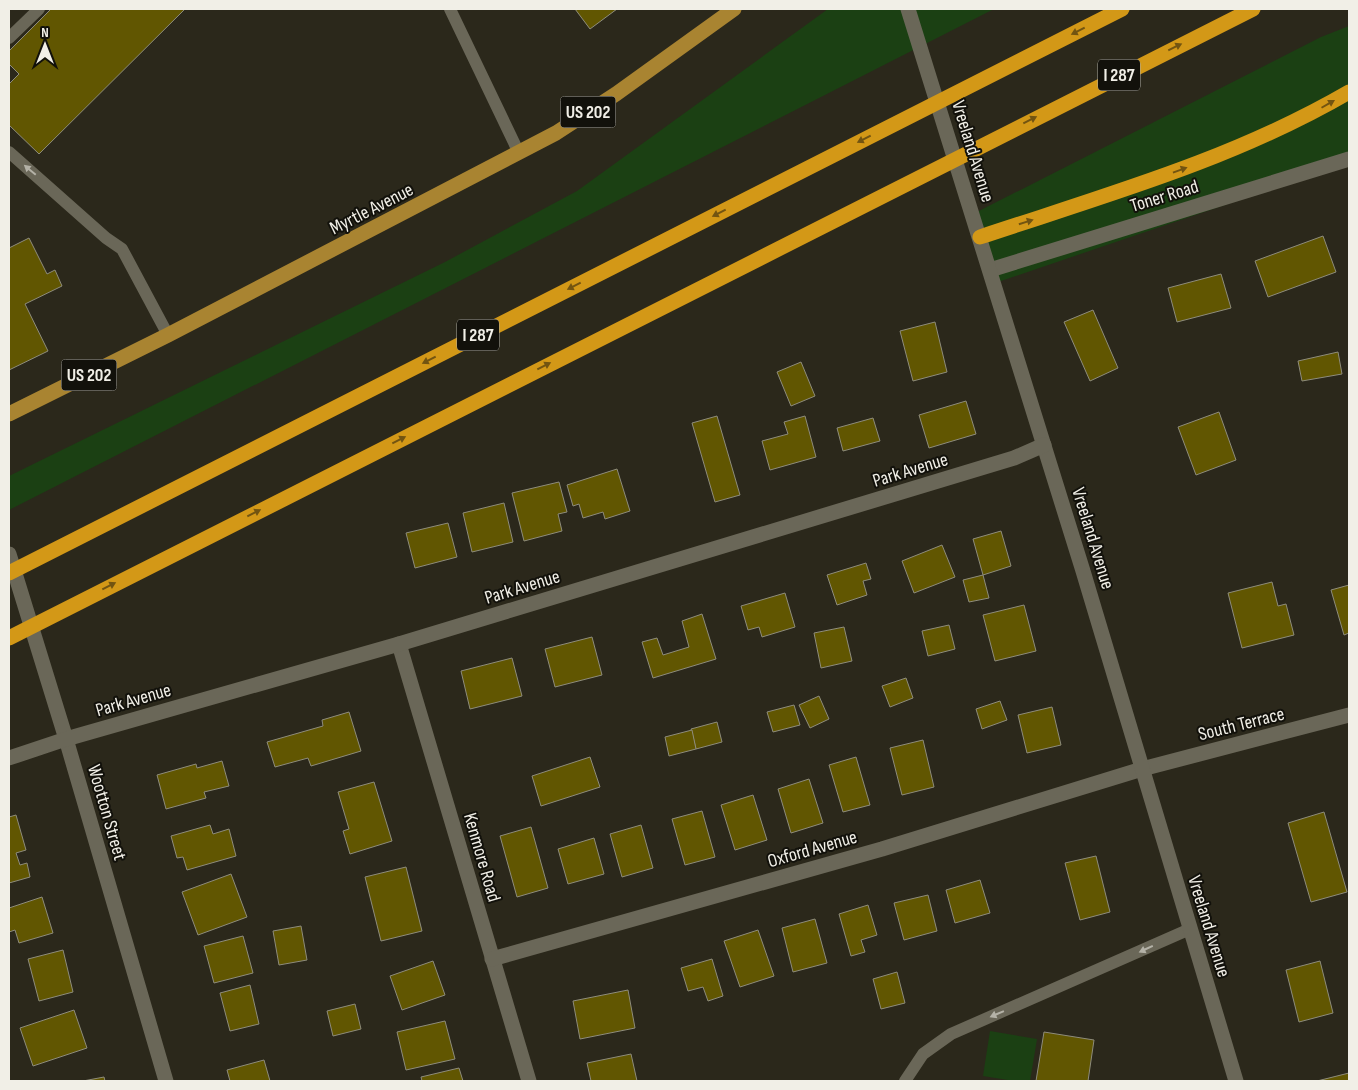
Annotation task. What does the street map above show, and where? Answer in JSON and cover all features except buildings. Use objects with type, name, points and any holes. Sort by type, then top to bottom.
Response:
[{"type":"highway","name":"I 287","points":[[9,573],[1122,9]]},
{"type":"highway","name":"I 287","points":[[9,638],[924,173],[1253,9]]},
{"type":"highway","points":[[980,237],[1215,158],[1265,137],[1349,92]]},
{"type":"main road","name":"Myrtle Avenue","points":[[9,414],[519,153],[616,94],[734,9]]},
{"type":"street","name":"Vreeland Avenue","points":[[908,9],[1044,445],[1236,1081]]},
{"type":"street","name":"Toner Road","points":[[990,270],[1349,159]]},
{"type":"street","name":"Park Avenue","points":[[9,758],[66,739],[399,644],[1014,458],[1044,445]]},
{"type":"street","name":"Wootton Street","points":[[9,554],[66,739],[166,1081]]},
{"type":"street","name":"Kenmore Road","points":[[399,644],[529,1081]]},
{"type":"street","name":"South Terrace","points":[[1142,769],[1349,715]]},
{"type":"street","name":"Oxford Avenue","points":[[492,959],[882,849],[1142,769]]},
{"type":"lane","points":[[9,38],[39,9]]},
{"type":"lane","points":[[450,9],[519,153]]},
{"type":"lane","points":[[9,152],[52,188],[106,238],[122,249],[168,334]]},
{"type":"lane","points":[[905,1081],[923,1054],[950,1034],[1190,929]]},
{"type":"green space","points":[[828,9],[994,9],[9,510],[9,476],[445,262],[577,191]]},
{"type":"green space","points":[[1349,26],[1349,163],[995,283],[973,214],[1321,37]]},
{"type":"green space","points":[[990,1031],[1037,1039],[1030,1081],[1014,1081],[983,1076]]}]
